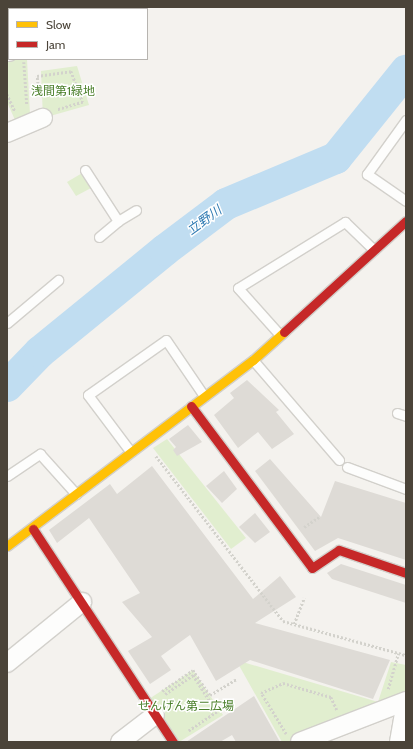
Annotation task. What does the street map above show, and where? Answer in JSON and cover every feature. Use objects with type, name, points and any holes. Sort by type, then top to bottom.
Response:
[{"type":"street","points":[[7,133],[46,110]]},
{"type":"street","points":[[7,546],[33,529],[130,451],[253,360],[375,251],[406,221]]},
{"type":"street","points":[[190,406],[312,568],[339,550],[406,573]]},
{"type":"street","points":[[33,529],[174,742]]},
{"type":"street","points":[[7,662],[82,602]]},
{"type":"street","points":[[304,740],[406,702]]},
{"type":"street","points":[[399,742],[406,702]]},
{"type":"street","points":[[120,742],[151,708]]},
{"type":"lane","points":[[406,120],[367,174],[406,201]]},
{"type":"lane","points":[[84,170],[118,221]]},
{"type":"lane","points":[[99,237],[118,221],[136,210]]},
{"type":"lane","points":[[280,336],[238,288],[345,222],[375,251]]},
{"type":"lane","points":[[7,323],[58,280]]},
{"type":"lane","points":[[130,451],[88,395],[166,340],[204,396]]},
{"type":"lane","points":[[253,360],[340,460]]},
{"type":"lane","points":[[7,476],[40,454],[76,494]]},
{"type":"lane","points":[[347,467],[406,489]]},
{"type":"path","points":[[22,60],[24,61],[27,111]]},
{"type":"path","points":[[71,72],[83,102],[46,110],[41,96],[37,76],[71,72]]},
{"type":"path","points":[[7,94],[17,115]]},
{"type":"path","points":[[144,441],[283,621],[406,655]]},
{"type":"path","points":[[294,624],[304,598]]},
{"type":"path","points":[[387,695],[398,653]]},
{"type":"path","points":[[151,708],[160,692],[193,670],[210,695],[237,679]]},
{"type":"path","points":[[160,692],[163,695],[193,675],[216,712],[184,734]]},
{"type":"path","points":[[304,740],[306,728],[287,736],[261,693],[283,683],[331,697],[338,714]]},
{"type":"green space","points":[[7,55],[8,60],[27,60],[30,114],[15,120],[7,102]]},
{"type":"green space","name":"浅間第1緑地","points":[[77,66],[89,105],[43,118],[41,71]]},
{"type":"green space","points":[[84,172],[93,187],[76,196],[67,182]]},
{"type":"green space","points":[[167,439],[246,538],[231,549],[153,448]]},
{"type":"green space","points":[[236,660],[378,702],[391,662],[406,665],[406,701],[300,742],[282,742]]},
{"type":"green space","name":"せんげん第二広場","points":[[193,670],[223,715],[179,742],[149,699]]},
{"type":"building","points":[[247,380],[279,410],[276,412],[294,434],[272,449],[258,432],[238,448],[214,415],[234,398],[230,393]]},
{"type":"building","points":[[188,425],[202,442],[177,456],[173,450],[176,447],[169,439]]},
{"type":"building","points":[[270,459],[321,517],[335,481],[406,503],[406,560],[338,538],[315,551],[255,471]]},
{"type":"building","points":[[152,466],[253,599],[280,576],[296,597],[255,623],[390,660],[373,699],[250,660],[216,681],[190,635],[161,656],[171,670],[150,684],[128,651],[152,637],[122,602],[140,593],[89,518],[57,543],[49,530],[110,484],[117,494]]},
{"type":"building","points":[[224,471],[237,489],[222,503],[206,486]]},
{"type":"building","points":[[255,513],[270,532],[255,543],[239,527]]},
{"type":"building","points":[[341,564],[406,585],[406,603],[332,579],[327,573]]},
{"type":"building","points":[[254,696],[280,742],[236,742],[232,735],[220,742],[186,742]]},
{"type":"waterway","name":"立野川","points":[[7,386],[40,352],[165,250],[226,204],[336,158],[406,71]]},
{"type":"traffic: slow","points":[[7,546],[253,360],[284,332]]},
{"type":"traffic: jam","points":[[284,332],[406,221]]},
{"type":"traffic: jam","points":[[191,406],[312,568],[339,550],[406,573]]},
{"type":"traffic: jam","points":[[33,529],[173,742]]}]
